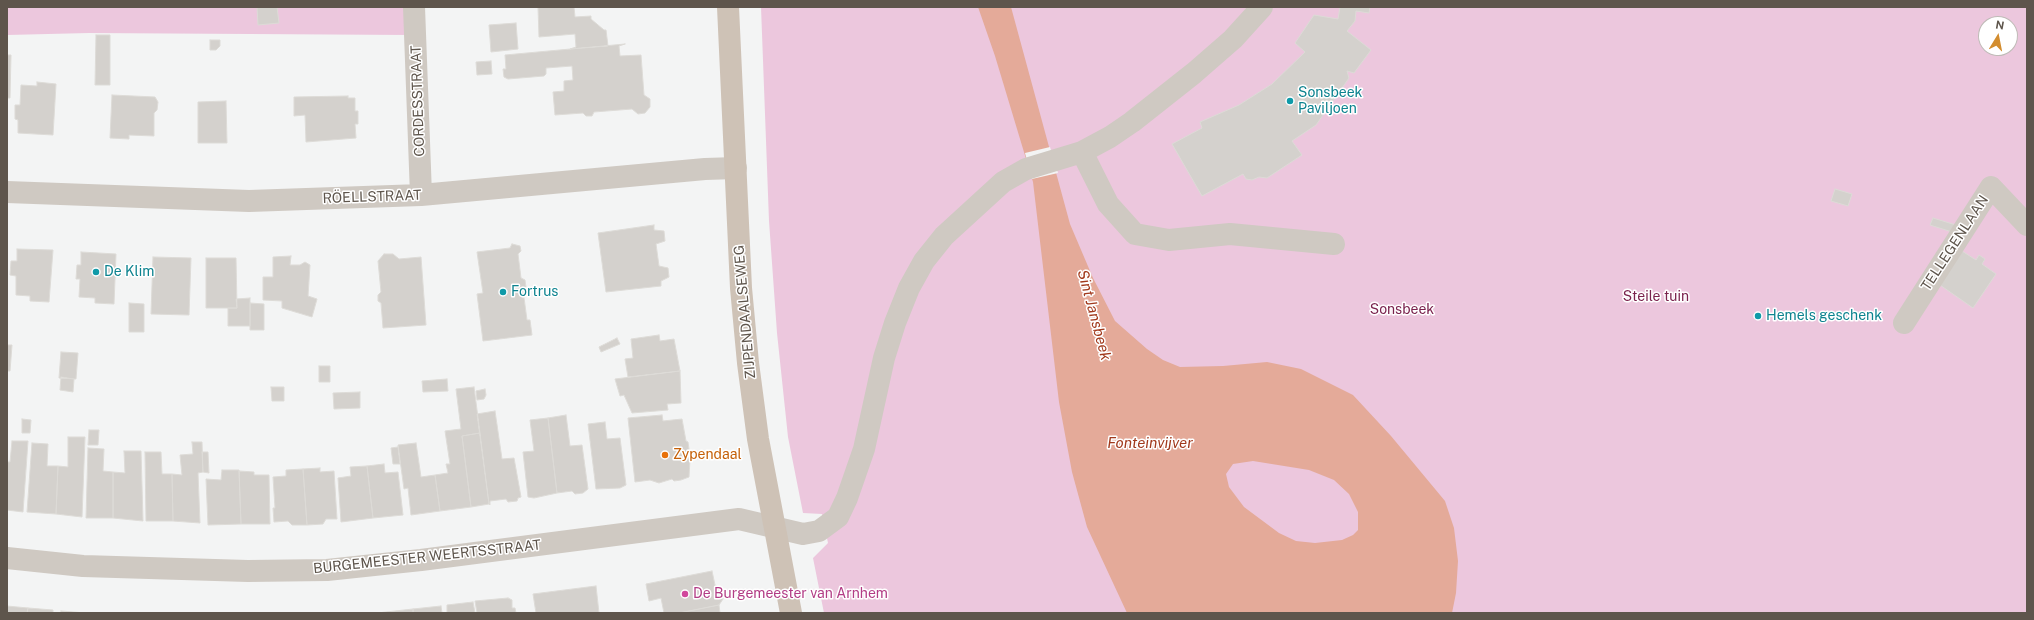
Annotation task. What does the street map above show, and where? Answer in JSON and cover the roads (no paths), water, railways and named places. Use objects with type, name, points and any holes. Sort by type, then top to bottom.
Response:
[{"type":"main road","name":"ZIJPENDAALSEWEG","points":[[728,7],[741,288],[748,363],[758,439],[773,528],[791,613]]},
{"type":"street","name":"CORDESSTRAAT","points":[[414,7],[421,195]]},
{"type":"street","name":"BURGEMEESTER WEERTSSTRAAT","points":[[7,558],[84,566],[248,571],[327,570],[421,560],[739,519],[804,534],[819,531],[838,517],[858,468],[884,358],[895,323],[920,268],[944,236],[1003,182],[1026,169],[1082,152],[1110,137],[1154,107],[1233,39],[1262,7]]},
{"type":"street","points":[[1082,152],[1108,204],[1135,234],[1169,240],[1230,234],[1334,244]]},
{"type":"street","name":"RÖELLSTRAAT","points":[[7,192],[249,201],[421,195],[698,169],[736,168]]},
{"type":"street","name":"TELLEGENLAAN","points":[[1904,324],[1991,187],[2027,225]]},
{"type":"water","name":"Fonteinvijver","points":[[978,7],[1011,7],[1070,224],[1093,278],[1115,321],[1147,349],[1163,360],[1180,367],[1223,366],[1267,362],[1301,369],[1353,395],[1391,436],[1445,501],[1454,528],[1458,561],[1456,593],[1452,613],[1127,613],[1087,527],[1072,472],[1059,402],[1033,182],[995,56]],"holes":[[[1253,461],[1309,470],[1334,480],[1349,494],[1358,512],[1358,530],[1353,535],[1342,540],[1315,543],[1296,541],[1279,533],[1244,507],[1229,487],[1226,474],[1233,464]]]},
{"type":"place","name":"Sonsbeek Paviljoen","points":[[1290,101]]},
{"type":"place","name":"De Klim","points":[[96,272]]},
{"type":"place","name":"Fortrus","points":[[503,292]]},
{"type":"place","name":"Hemels geschenk","points":[[1758,316]]},
{"type":"place","name":"Zypendaal","points":[[665,455]]},
{"type":"place","name":"De Burgemeester van Arnhem","points":[[685,594]]},
{"type":"park label","name":"Steile tuin","points":[[1656,297]]},
{"type":"park label","name":"Sonsbeek","points":[[1402,310]]},
{"type":"water label","name":"Sint Jansbeek","points":[[1094,315]]}]
